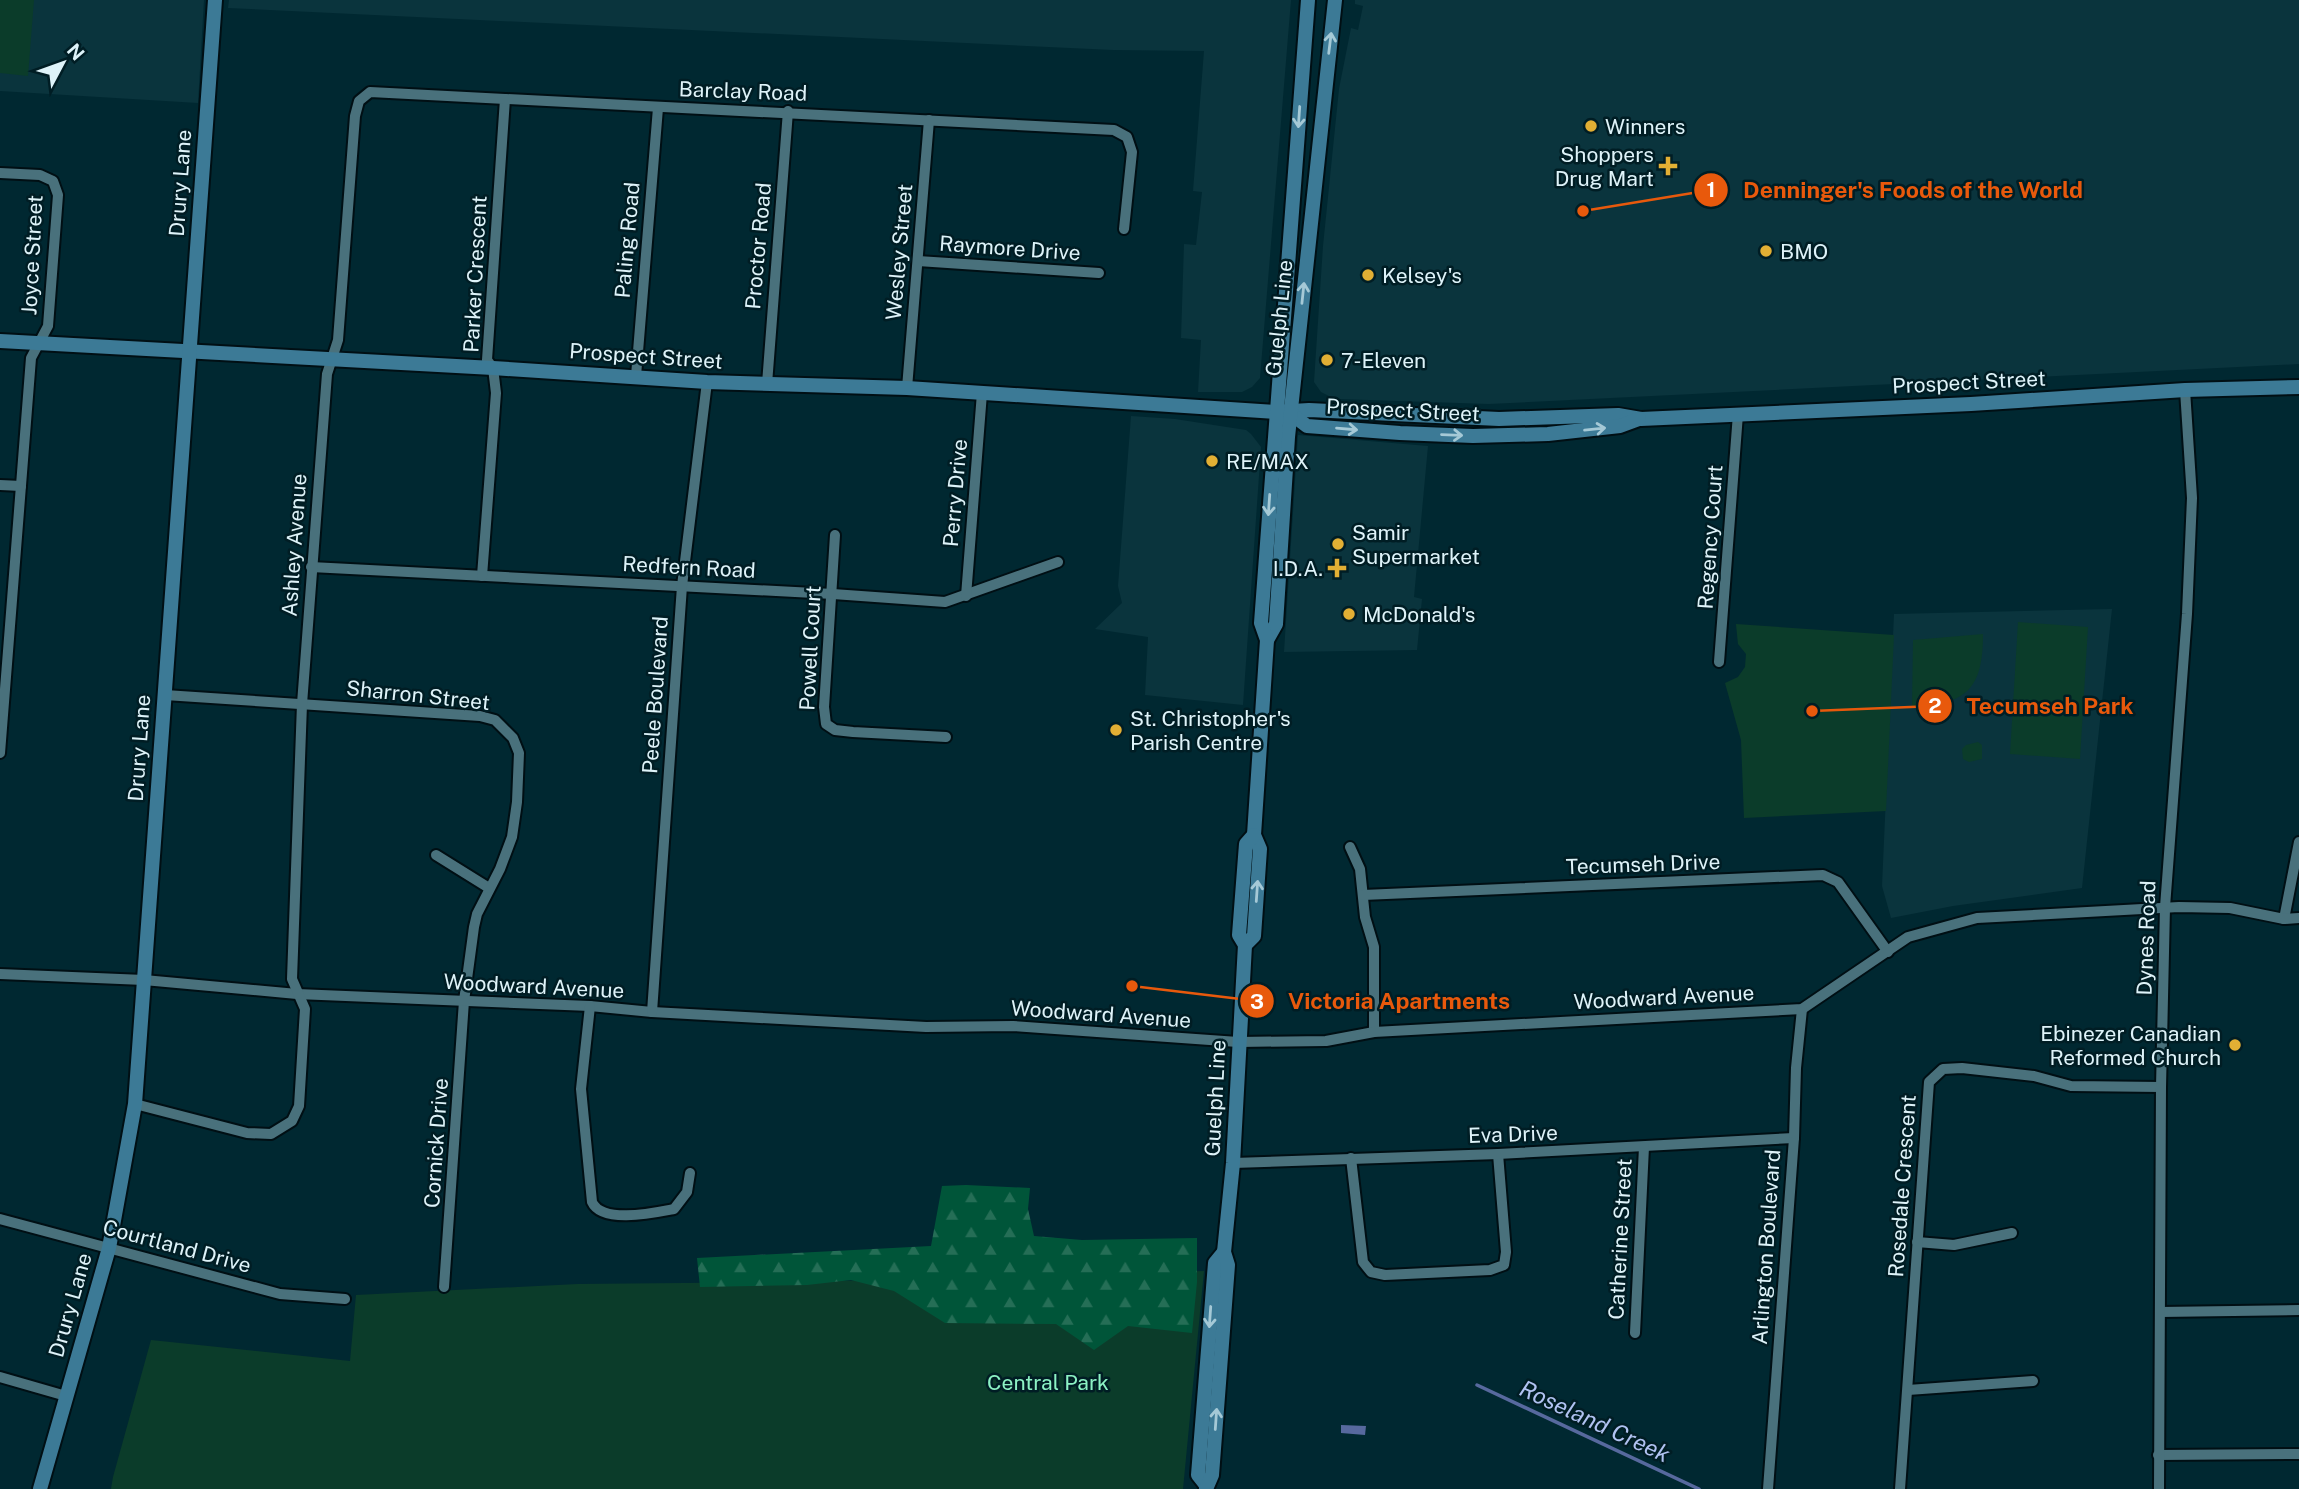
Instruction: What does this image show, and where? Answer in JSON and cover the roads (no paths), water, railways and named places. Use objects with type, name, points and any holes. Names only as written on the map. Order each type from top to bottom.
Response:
[{"type":"street","name":"Drury Lane","points":[[40,1489],[109,1248],[135,1104],[215,0]]},
{"type":"street","name":"Guelph Line","points":[[1206,1487],[1198,1475],[1214,1264],[1224,1252],[1233,1163],[1245,945],[1238,935],[1246,844],[1254,835],[1267,640],[1276,624],[1283,413],[1308,0]]},
{"type":"street","name":"Guelph Line","points":[[1283,413],[1335,0]]},
{"type":"street","name":"Barclay Road","points":[[359,101],[370,92],[658,108],[788,111],[1114,130],[1127,137],[1132,152],[1124,229]]},
{"type":"street","name":"Parker Crescent","points":[[482,576],[496,393],[493,368],[487,360],[505,99]]},
{"type":"street","name":"Ashley Avenue","points":[[135,1104],[247,1133],[271,1134],[292,1121],[299,1106],[305,1009],[292,979],[302,704],[327,374],[338,340],[355,116],[359,101]]},
{"type":"street","name":"Paling Road","points":[[636,376],[658,108]]},
{"type":"street","name":"Proctor Road","points":[[767,384],[788,111]]},
{"type":"street","name":"Wesley Street","points":[[907,388],[929,120]]},
{"type":"street","name":"Joyce Street","points":[[0,173],[40,175],[53,181],[58,195],[48,326],[31,358],[21,486],[5,617],[0,752]]},
{"type":"street","name":"Raymore Drive","points":[[918,261],[1100,273]]},
{"type":"street","name":"Prospect Street","points":[[0,341],[707,382],[907,388],[1283,413],[1307,426],[1473,436],[1620,426],[1641,419],[1971,404],[2185,390],[2299,387]]},
{"type":"street","name":"Peele Boulevard","points":[[652,1012],[682,586],[707,382]]},
{"type":"street","name":"Dynes Road","points":[[2159,1489],[2161,1087],[2165,907],[2188,614],[2192,498],[2185,390]]},
{"type":"street","name":"Perry Drive","points":[[966,596],[982,393]]},
{"type":"street","name":"Regency Court","points":[[1719,662],[1738,414]]},
{"type":"street","points":[[0,485],[21,486]]},
{"type":"street","name":"Powell Court","points":[[835,535],[824,707],[826,724],[835,730],[853,732],[946,737]]},
{"type":"street","name":"Redfern Road","points":[[311,567],[945,602],[1058,562]]},
{"type":"street","name":"Sharron Street","points":[[164,695],[480,716],[495,720],[506,729],[519,753],[512,837],[500,869],[477,914],[464,1001]]},
{"type":"street","points":[[2284,919],[2299,842]]},
{"type":"street","points":[[1350,847],[1360,869],[1365,917],[1374,947],[1374,1032]]},
{"type":"street","points":[[436,855],[489,888]]},
{"type":"street","name":"Tecumseh Drive","points":[[1363,895],[1823,875],[1838,882],[1888,952]]},
{"type":"street","points":[[1802,1009],[1908,937],[1977,918],[2165,907],[2230,908],[2284,919],[2299,918]]},
{"type":"street","name":"Woodward Avenue","points":[[0,974],[144,980],[297,994],[590,1006],[652,1012],[926,1027],[1021,1027],[1238,1042],[1326,1041],[1374,1032],[1802,1009]]},
{"type":"street","name":"Cornick Drive","points":[[444,1287],[464,1001]]},
{"type":"street","points":[[590,1006],[582,1089],[592,1202],[595,1209],[601,1214],[642,1214],[674,1209],[687,1192],[690,1173]]},
{"type":"street","name":"Arlington Boulevard","points":[[1768,1489],[1802,1009]]},
{"type":"street","name":"Rosedale Crescent","points":[[1900,1489],[1929,1082],[1943,1069],[1962,1068],[2034,1076],[2071,1086],[2161,1087]]},
{"type":"street","name":"Eva Drive","points":[[1233,1163],[1498,1154],[1794,1138]]},
{"type":"street","name":"Catherine Street","points":[[1635,1333],[1644,1147]]},
{"type":"street","points":[[1351,1158],[1363,1262],[1371,1272],[1385,1275],[1490,1270],[1504,1265],[1506,1252],[1498,1154]]},
{"type":"street","name":"Courtland Drive","points":[[0,1219],[280,1294],[345,1299]]},
{"type":"street","points":[[1917,1242],[1954,1245],[2012,1233]]},
{"type":"street","points":[[2160,1312],[2299,1310]]},
{"type":"street","points":[[0,1377],[66,1396]]},
{"type":"street","points":[[1908,1390],[2033,1381]]},
{"type":"street","points":[[2158,1455],[2299,1454]]},
{"type":"water","points":[[1341,1425],[1366,1426],[1365,1435],[1341,1433]]},
{"type":"waterway","name":"Roseland Creek","points":[[1477,1385],[1699,1489]]},
{"type":"place","name":"Winners","points":[[1591,126]]},
{"type":"place","name":"Shoppers Drug Mart","points":[[1668,166]]},
{"type":"place","name":"Denninger's Foods of the World","points":[[1583,211]]},
{"type":"place","name":"BMO","points":[[1766,251]]},
{"type":"place","name":"Kelsey's","points":[[1368,275]]},
{"type":"place","name":"7-Eleven","points":[[1327,360]]},
{"type":"place","name":"RE/MAX","points":[[1212,461]]},
{"type":"place","name":"Samir Supermarket","points":[[1338,544]]},
{"type":"place","name":"I.D.A.","points":[[1337,568]]},
{"type":"place","name":"McDonald's","points":[[1349,614]]},
{"type":"place","name":"Tecumseh Park","points":[[1812,711]]},
{"type":"place","name":"St. Christopher's Parish Centre","points":[[1116,730]]},
{"type":"place","name":"Victoria Apartments","points":[[1132,986]]},
{"type":"place","name":"Ebinezer Canadian Reformed Church","points":[[2235,1045]]},
{"type":"park label","name":"Central Park","points":[[1048,1382]]}]
